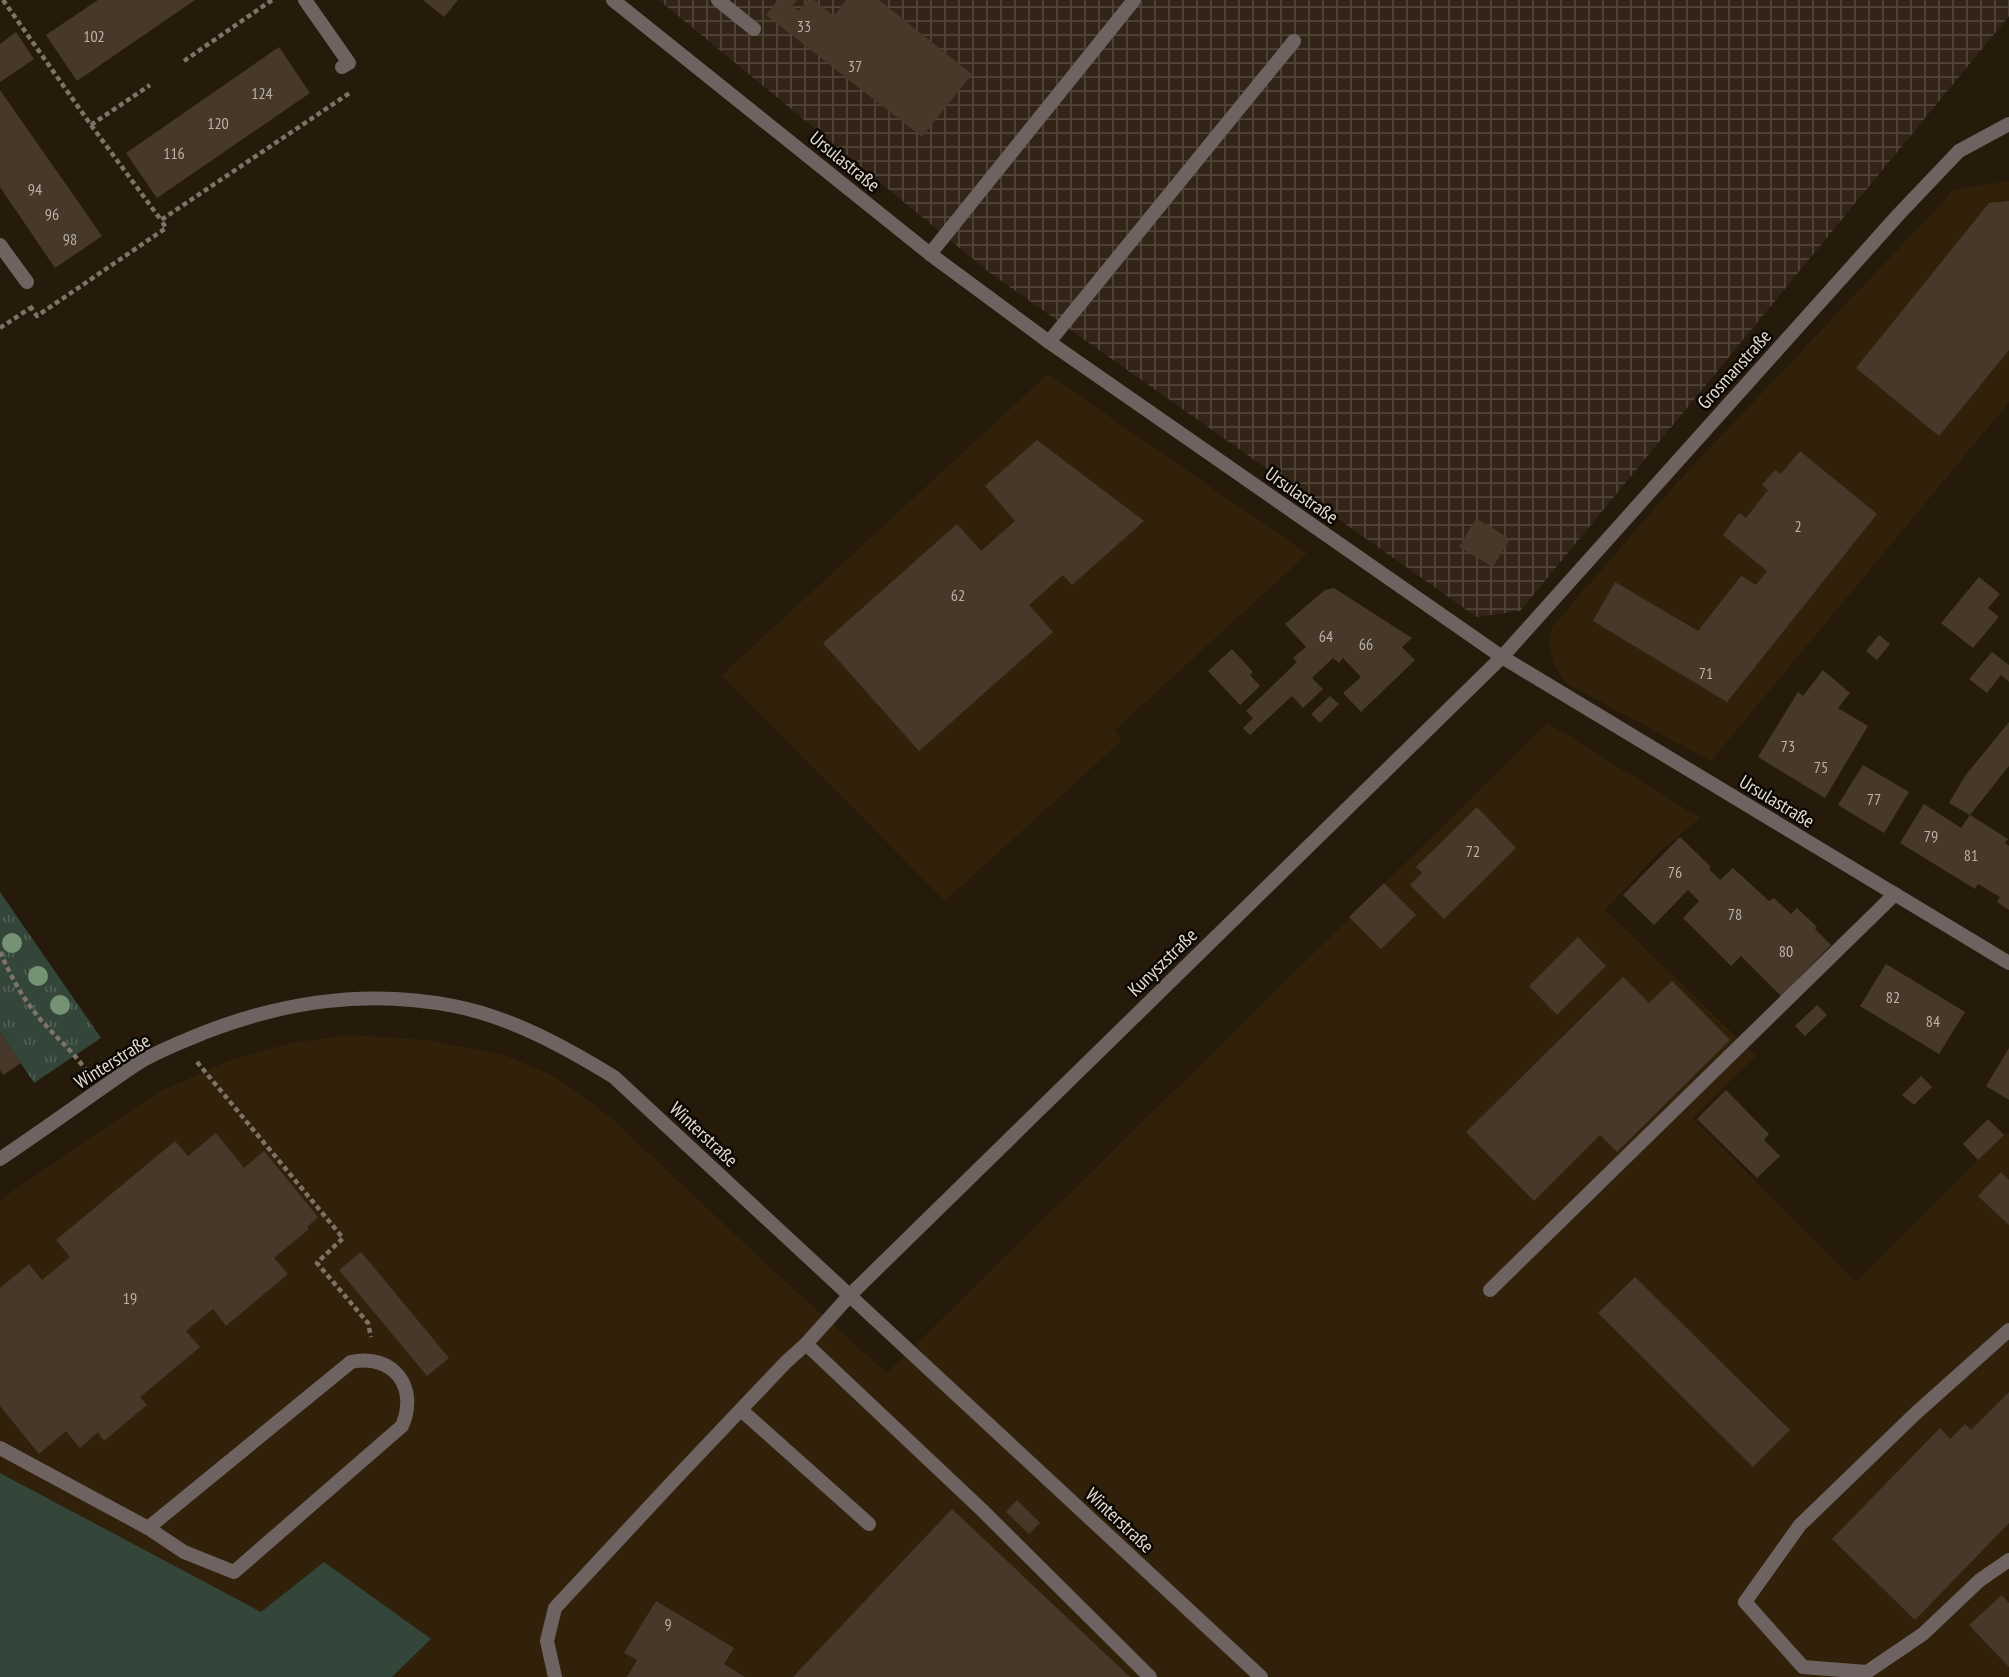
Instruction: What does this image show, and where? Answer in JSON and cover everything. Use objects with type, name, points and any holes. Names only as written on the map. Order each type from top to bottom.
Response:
[{"type":"street","points":[[305,0],[349,64],[342,67]]},
{"type":"street","name":"Ursulastraße","points":[[612,0],[930,254],[1049,342],[1502,657],[2009,962]]},
{"type":"street","points":[[718,0],[754,29]]},
{"type":"street","points":[[930,254],[1134,0]]},
{"type":"street","points":[[1049,342],[1294,41]]},
{"type":"street","name":"Grosmanstraße","points":[[1502,657],[1959,151],[2009,124]]},
{"type":"street","points":[[0,245],[27,282]]},
{"type":"street","name":"Kunyszstraße","points":[[555,1677],[547,1641],[555,1608],[850,1295],[1502,657]]},
{"type":"street","points":[[1490,1290],[1895,894]]},
{"type":"street","name":"Winterstraße","points":[[0,1159],[141,1062],[226,1024],[298,1004],[349,998],[399,999],[455,1006],[510,1023],[567,1048],[614,1077],[1261,1677]]},
{"type":"street","points":[[2009,1330],[1916,1413],[1800,1525],[1745,1602],[1803,1667],[1867,1672],[1923,1634],[1980,1580],[2009,1560]]},
{"type":"street","points":[[806,1344],[982,1510],[1150,1677]]},
{"type":"street","points":[[0,1448],[148,1528],[184,1552],[234,1572],[402,1426],[409,1402],[405,1387],[397,1374],[386,1366],[374,1361],[351,1362],[148,1528]]},
{"type":"street","points":[[741,1410],[869,1524]]},
{"type":"path","points":[[4,0],[166,228],[37,316],[18,287],[27,282]]},
{"type":"path","points":[[184,61],[272,0]]},
{"type":"path","points":[[161,220],[355,89],[342,67]]},
{"type":"path","points":[[91,125],[150,85]]},
{"type":"path","points":[[0,328],[31,307]]},
{"type":"path","points":[[0,951],[19,990],[33,1011],[75,1054],[99,1091]]},
{"type":"path","points":[[181,1042],[343,1238],[317,1263],[368,1324],[374,1361]]},
{"type":"shaded area","points":[[659,0],[2009,0],[2009,16],[1520,611],[1477,617],[990,273]]},
{"type":"shaded area","points":[[2009,181],[2009,402],[1711,761],[1566,683],[1554,664],[1549,645],[1552,627],[1675,485],[1954,190]]},
{"type":"shaded area","points":[[1048,374],[1307,554],[1115,730],[1122,740],[945,901],[722,675]]},
{"type":"shaded area","points":[[1548,723],[1700,818],[1658,853],[1605,910],[1756,1056],[1692,1118],[1856,1281],[2006,1132],[2009,1134],[2009,1677],[392,1677],[431,1639],[261,1613],[0,1473],[0,1200],[157,1093],[233,1059],[291,1043],[350,1035],[426,1040],[505,1055],[557,1078],[609,1116],[887,1373]]},
{"type":"green space","points":[[0,892],[101,1038],[34,1083],[0,1032]]},
{"type":"green space","points":[[0,1473],[261,1612],[324,1562],[431,1639],[392,1677],[0,1677]]},
{"type":"building","points":[[98,0],[195,0],[77,81],[46,35]]},
{"type":"building","points":[[423,0],[458,0],[444,17]]},
{"type":"building","points":[[778,0],[797,0],[792,6],[799,11],[807,0],[814,0],[834,16],[846,0],[879,0],[972,74],[922,137],[766,15]]},
{"type":"building","points":[[16,32],[34,59],[0,82],[0,44]]},
{"type":"building","points":[[279,47],[310,93],[157,198],[126,153]]},
{"type":"building","points":[[0,90],[102,236],[55,268],[0,187]]},
{"type":"building","points":[[2009,201],[2009,350],[1939,436],[1856,368],[1989,203]]},
{"type":"building","points":[[1037,440],[1144,521],[1072,585],[1063,575],[1029,605],[1053,632],[919,751],[823,643],[957,524],[981,551],[1015,521],[985,486]]},
{"type":"building","points":[[1800,451],[1877,514],[1727,702],[1593,621],[1615,582],[1698,631],[1741,576],[1756,585],[1767,571],[1723,535],[1739,513],[1746,518],[1768,490],[1762,485],[1775,470],[1781,474]]},
{"type":"building","points":[[1476,518],[1510,539],[1493,567],[1459,547]]},
{"type":"building","points":[[1979,577],[2000,594],[1988,608],[1999,617],[1973,648],[1941,623]]},
{"type":"building","points":[[1334,588],[1412,638],[1402,647],[1415,660],[1361,712],[1343,693],[1361,677],[1343,658],[1339,663],[1333,658],[1312,678],[1323,689],[1303,708],[1292,696],[1250,735],[1243,728],[1253,718],[1246,711],[1297,662],[1293,658],[1306,647],[1285,624],[1325,590]]},
{"type":"building","points":[[1879,635],[1890,644],[1877,660],[1866,651]]},
{"type":"building","points":[[1232,649],[1253,672],[1250,675],[1260,686],[1240,705],[1208,671]]},
{"type":"building","points":[[1992,652],[2009,665],[2009,682],[2001,675],[1987,693],[1969,679]]},
{"type":"building","points":[[1823,670],[1850,693],[1838,708],[1868,726],[1825,798],[1758,757],[1798,692],[1803,696]]},
{"type":"building","points":[[1330,696],[1339,704],[1320,723],[1311,714]]},
{"type":"building","points":[[2009,722],[2009,766],[1970,815],[1949,803],[1965,776]]},
{"type":"building","points":[[1863,765],[1909,792],[1884,833],[1838,805]]},
{"type":"building","points":[[1924,804],[1961,828],[1970,815],[2008,839],[2005,843],[2009,846],[2009,910],[1997,902],[2000,897],[1978,884],[1975,889],[1900,843]]},
{"type":"building","points":[[1477,807],[1516,848],[1444,919],[1410,885],[1422,873],[1416,867]]},
{"type":"building","points":[[1680,837],[1711,867],[1709,869],[1720,880],[1733,868],[1769,901],[1774,898],[1791,914],[1797,908],[1831,945],[1781,996],[1741,956],[1731,966],[1683,918],[1699,901],[1688,890],[1654,925],[1623,895]]},
{"type":"building","points":[[1384,883],[1416,915],[1381,949],[1349,917]]},
{"type":"building","points":[[1578,937],[1606,966],[1557,1015],[1529,986]]},
{"type":"building","points":[[1886,964],[1965,1012],[1939,1054],[1860,1006]]},
{"type":"building","points":[[1623,977],[1649,1003],[1672,981],[1730,1040],[1617,1152],[1600,1135],[1534,1201],[1466,1132]]},
{"type":"building","points":[[1817,1005],[1827,1015],[1805,1036],[1795,1026]]},
{"type":"building","points":[[0,1032],[21,1063],[3,1075],[0,1070]]},
{"type":"building","points":[[2009,1048],[2009,1100],[1986,1086]]},
{"type":"building","points":[[1921,1076],[1932,1087],[1914,1105],[1902,1095]]},
{"type":"building","points":[[1726,1090],[1769,1134],[1764,1140],[1780,1156],[1757,1178],[1697,1119]]},
{"type":"building","points":[[1988,1119],[2004,1135],[1978,1160],[1963,1144]]},
{"type":"building","points":[[216,1133],[244,1168],[264,1151],[318,1217],[307,1227],[309,1229],[274,1258],[288,1274],[226,1326],[213,1309],[186,1331],[200,1347],[140,1397],[147,1405],[104,1441],[98,1432],[80,1448],[66,1431],[39,1454],[0,1406],[0,1288],[29,1264],[42,1280],[70,1257],[56,1240],[175,1141],[188,1156]]},
{"type":"building","points":[[2001,1172],[2009,1180],[2009,1225],[1978,1196]]},
{"type":"building","points":[[361,1252],[449,1358],[427,1376],[339,1270]]},
{"type":"building","points":[[1635,1277],[1790,1430],[1753,1467],[1598,1313]]},
{"type":"building","points":[[2009,1392],[2009,1523],[1915,1620],[1832,1539],[1940,1428],[1950,1439],[1965,1424],[1971,1430]]},
{"type":"building","points":[[1017,1500],[1040,1523],[1029,1534],[1006,1512]]},
{"type":"building","points":[[952,1509],[1130,1677],[793,1677]]},
{"type":"building","points":[[2002,1595],[2009,1603],[2009,1667],[1969,1625]]},
{"type":"building","points":[[656,1601],[734,1648],[724,1664],[745,1677],[627,1677],[637,1660],[624,1653]]}]
